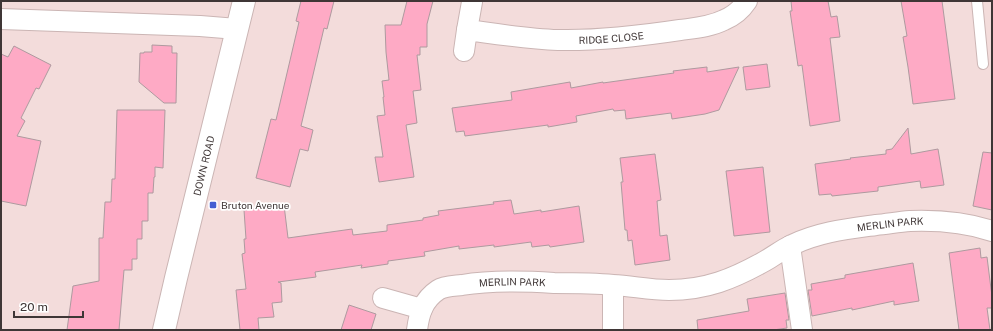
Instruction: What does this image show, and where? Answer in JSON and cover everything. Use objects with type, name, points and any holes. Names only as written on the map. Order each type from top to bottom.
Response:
[{"type":"street","name":"DOWN ROAD","points":[[164,330],[244,1]]},
{"type":"street","name":"RIDGE CLOSE","points":[[467,30],[516,37],[558,40],[611,39],[712,25],[733,16],[747,1]]},
{"type":"street","points":[[464,52],[472,2]]},
{"type":"street","points":[[1,18],[200,26],[237,30]]},
{"type":"street","name":"MERLIN PARK","points":[[417,330],[418,320],[426,301],[439,290],[446,287],[478,282],[523,281],[613,284],[668,290],[688,289],[704,287],[742,274],[790,246],[808,238],[828,232],[908,221],[939,221],[966,224],[982,227],[992,231]]},
{"type":"street","points":[[790,246],[802,330]]},
{"type":"street","points":[[613,284],[613,330]]},
{"type":"street","points":[[383,298],[422,309]]},
{"type":"lane","points":[[977,1],[983,64]]},
{"type":"building","points":[[301,1],[334,1],[327,29],[324,28],[301,126],[313,130],[308,151],[300,149],[290,187],[256,178],[271,119],[276,120],[299,22],[296,21]]},
{"type":"building","points":[[407,1],[433,1],[427,24],[427,47],[420,47],[420,55],[417,55],[421,90],[413,91],[417,123],[406,125],[414,177],[379,182],[375,157],[383,157],[377,116],[385,115],[382,81],[389,80],[385,25],[401,25]]},
{"type":"building","points":[[791,1],[828,1],[831,17],[837,16],[840,37],[830,38],[840,121],[810,126],[802,65],[798,66],[790,11],[792,11]]},
{"type":"building","points":[[901,1],[942,1],[955,99],[913,104],[903,37],[907,36]]},
{"type":"building","points":[[152,45],[172,46],[172,53],[177,53],[176,103],[164,103],[139,82],[140,53],[152,52]]},
{"type":"building","points":[[14,46],[51,65],[39,89],[36,88],[21,118],[25,121],[17,136],[41,141],[26,206],[1,201],[1,54],[8,57]]},
{"type":"building","points":[[767,64],[770,87],[746,90],[743,67]]},
{"type":"building","points":[[707,67],[707,72],[739,67],[719,110],[705,114],[672,119],[671,113],[626,119],[625,110],[614,111],[613,109],[576,116],[577,122],[548,127],[548,125],[465,136],[464,131],[456,132],[452,108],[512,100],[511,92],[570,82],[571,88],[603,82],[674,73],[673,71]]},
{"type":"building","points":[[117,110],[165,110],[163,168],[155,167],[153,193],[148,193],[148,221],[142,221],[142,239],[137,239],[137,259],[132,259],[132,270],[124,270],[119,330],[67,330],[73,286],[99,281],[99,238],[103,238],[105,202],[111,202],[112,179],[115,179]]},
{"type":"building","points":[[908,128],[911,154],[938,149],[944,185],[921,188],[920,181],[878,187],[878,191],[832,196],[831,194],[819,195],[815,164],[886,154],[886,150],[892,149]]},
{"type":"building","points":[[983,152],[992,153],[992,210],[973,206]]},
{"type":"building","points":[[655,154],[661,200],[657,201],[660,236],[667,235],[670,260],[635,265],[632,240],[628,241],[627,230],[625,230],[621,182],[623,182],[620,158]]},
{"type":"building","points":[[763,167],[770,232],[734,236],[726,171]]},
{"type":"building","points":[[511,200],[514,214],[541,210],[541,212],[579,206],[584,242],[550,247],[549,245],[532,247],[531,242],[494,247],[494,245],[459,249],[459,246],[424,252],[425,256],[388,261],[388,264],[361,268],[362,265],[315,272],[316,277],[278,282],[281,283],[282,302],[272,303],[274,317],[258,318],[259,330],[240,330],[236,290],[246,289],[242,254],[245,253],[244,239],[246,239],[244,210],[284,205],[288,238],[352,229],[353,235],[387,231],[387,225],[423,220],[423,218],[439,215],[438,211],[494,204],[493,202]]},
{"type":"building","points":[[980,248],[981,258],[987,257],[992,296],[992,308],[987,308],[990,330],[959,330],[949,253]]},
{"type":"building","points":[[913,263],[919,301],[894,305],[894,301],[852,310],[852,308],[812,316],[808,290],[812,290],[811,284],[845,278],[845,275]]},
{"type":"building","points":[[785,293],[789,320],[786,320],[787,328],[773,330],[698,330],[697,320],[749,311],[747,299]]},
{"type":"building","points":[[349,305],[376,314],[371,330],[341,330]]},
{"type":"place","name":"Bruton Avenue","points":[[213,205]]}]
